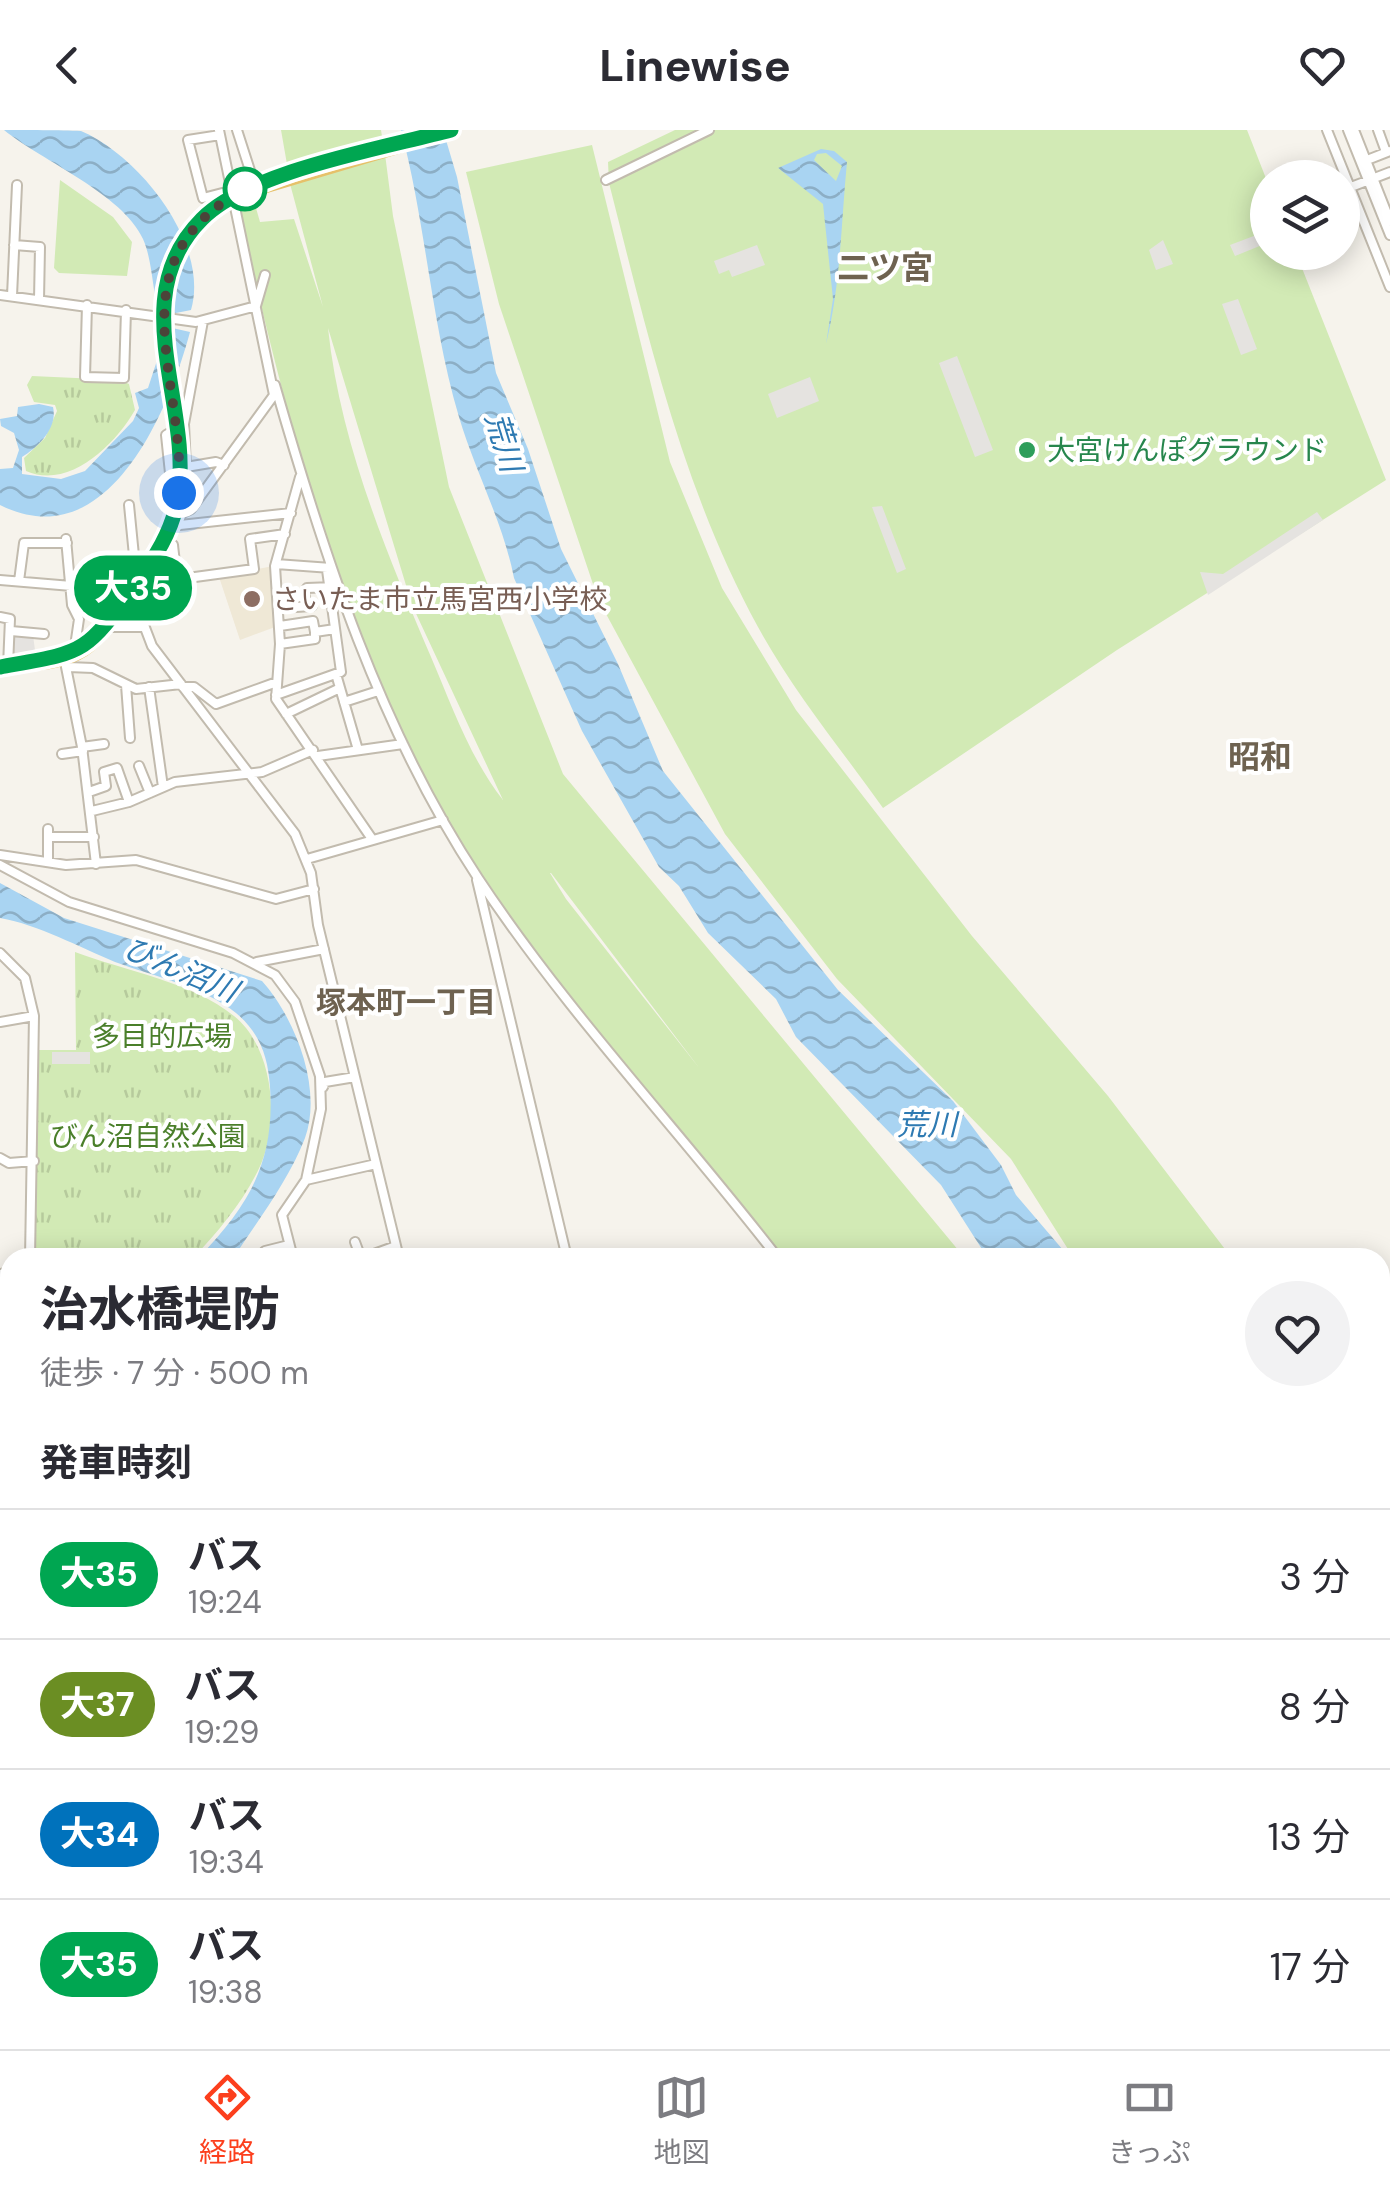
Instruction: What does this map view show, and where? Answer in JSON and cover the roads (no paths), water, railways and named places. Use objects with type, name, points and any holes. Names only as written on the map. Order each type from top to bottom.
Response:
[{"type":"main road","points":[[4,666],[69,659],[105,627],[136,584],[174,516],[176,437],[163,329],[168,277],[179,249],[196,225],[234,192],[452,130]]},
{"type":"street","points":[[237,130],[258,185]]},
{"type":"street","points":[[606,180],[709,130]]},
{"type":"street","points":[[1327,130],[1339,160]]},
{"type":"street","points":[[1351,130],[1390,235]]},
{"type":"street","points":[[1363,161],[1388,151],[1378,130]]},
{"type":"street","points":[[234,192],[203,198],[188,140],[194,134],[220,132],[234,192],[256,306],[275,384],[333,587],[341,672],[276,695]]},
{"type":"street","points":[[1360,184],[1390,172]]},
{"type":"street","points":[[1370,179],[1390,221]]},
{"type":"street","points":[[12,296],[17,185]]},
{"type":"street","points":[[1360,208],[1386,265],[1390,287]]},
{"type":"street","points":[[14,245],[40,247],[38,300]]},
{"type":"street","points":[[256,306],[264,275]]},
{"type":"street","points":[[0,295],[203,321],[256,306]]},
{"type":"street","points":[[87,305],[85,377],[124,378],[126,310]]},
{"type":"street","points":[[203,321],[184,424],[186,467],[216,462],[224,465]]},
{"type":"street","points":[[174,516],[186,515],[269,405],[275,384]]},
{"type":"street","points":[[174,516],[166,435],[184,424]]},
{"type":"street","points":[[301,473],[276,564],[280,626],[276,695],[372,839]]},
{"type":"street","points":[[129,504],[142,627],[246,774],[296,834],[308,858],[324,948],[396,1246],[390,1248]]},
{"type":"street","points":[[174,516],[291,514]]},
{"type":"street","points":[[0,568],[4,580],[72,588],[177,581],[254,569],[250,539],[286,534]]},
{"type":"street","points":[[19,581],[24,544],[66,541],[78,619],[69,659],[96,864]]},
{"type":"street","points":[[173,545],[177,581]]},
{"type":"street","points":[[276,564],[329,569]]},
{"type":"street","points":[[279,603],[333,587]]},
{"type":"street","points":[[333,587],[403,744],[476,876],[586,1027],[768,1248]]},
{"type":"street","points":[[279,603],[312,606]]},
{"type":"street","points":[[0,617],[10,618],[4,666]]},
{"type":"street","points":[[280,626],[313,621],[315,632],[315,639],[280,644]]},
{"type":"street","points":[[105,627],[142,627]]},
{"type":"street","points":[[315,632],[335,629]]},
{"type":"street","points":[[11,631],[44,634]]},
{"type":"street","points":[[69,659],[126,684],[194,687],[216,704],[277,682]]},
{"type":"street","points":[[336,674],[358,750]]},
{"type":"street","points":[[126,684],[130,738]]},
{"type":"street","points":[[149,688],[162,787]]},
{"type":"street","points":[[286,714],[340,688]]},
{"type":"street","points":[[344,702],[378,691]]},
{"type":"street","points":[[62,754],[104,744]]},
{"type":"street","points":[[92,811],[129,802],[162,787],[262,772],[315,753],[403,744]]},
{"type":"street","points":[[139,766],[150,792]]},
{"type":"street","points":[[89,792],[106,786],[104,772],[117,768],[129,802]]},
{"type":"street","points":[[308,858],[443,820]]},
{"type":"street","points":[[48,862],[48,833],[94,837]]},
{"type":"street","points":[[0,854],[48,862],[96,864],[121,858],[159,864],[276,899],[314,888]]},
{"type":"street","points":[[0,865],[69,902],[257,962],[275,975],[295,1002],[318,1062],[322,1092]]},
{"type":"street","points":[[476,876],[565,1248]]},
{"type":"street","points":[[257,962],[324,948]]},
{"type":"street","points":[[2,953],[26,982],[34,1016],[30,1248]]},
{"type":"street","points":[[0,1022],[34,1016]]},
{"type":"street","points":[[290,1248],[282,1215],[306,1180],[325,1082],[355,1077]]},
{"type":"street","points":[[0,1158],[8,1163],[34,1161]]},
{"type":"street","points":[[306,1180],[376,1164]]},
{"type":"street","points":[[355,1242],[358,1248]]},
{"type":"street","points":[[275,1248],[289,1245]]},
{"type":"water","points":[[4,130],[81,131],[126,160],[147,181],[180,231],[194,285],[191,310],[176,313],[158,308],[143,239],[118,207]]},
{"type":"water","name":"荒川","points":[[401,130],[443,130],[457,177],[496,373],[528,449],[561,549],[618,664],[663,771],[838,990],[953,1101],[1001,1165],[1016,1195],[1061,1248],[981,1248],[941,1185],[796,1037],[776,999],[708,933],[679,886],[659,867],[582,731],[514,578],[449,382]]},
{"type":"water","points":[[821,149],[834,151],[847,162],[838,276],[826,344],[833,299],[823,204],[778,168]],"holes":[[[826,153],[842,166],[836,181],[814,160],[817,154]]]},
{"type":"water","points":[[168,327],[190,332],[167,400],[128,468],[102,495],[72,512],[38,516],[0,505],[0,469],[13,468],[19,450],[14,433],[1,426],[0,419],[17,416],[18,407],[53,407],[50,429],[22,457],[22,474],[61,479],[85,471],[133,421],[139,408],[135,393],[148,388]]},
{"type":"water","name":"びん沼川","points":[[0,883],[64,918],[262,981],[274,996],[303,1055],[311,1098],[310,1118],[291,1169],[240,1248],[208,1248],[245,1200],[263,1159],[270,1087],[257,1037],[236,1013],[209,996],[44,931],[0,918]]},
{"type":"place","name":"大宮けんぽグラウンド","points":[[1027,450]]},
{"type":"place","name":"さいたま市立馬宮西小学校","points":[[252,599]]},
{"type":"district","name":"二ツ宮","points":[[885,268]]},
{"type":"district","name":"昭和","points":[[1260,757]]},
{"type":"district","name":"塚本町一丁目","points":[[406,1002]]},
{"type":"park label","name":"多目的広場","points":[[162,1036]]},
{"type":"park label","name":"びん沼自然公園","points":[[148,1136]]}]
